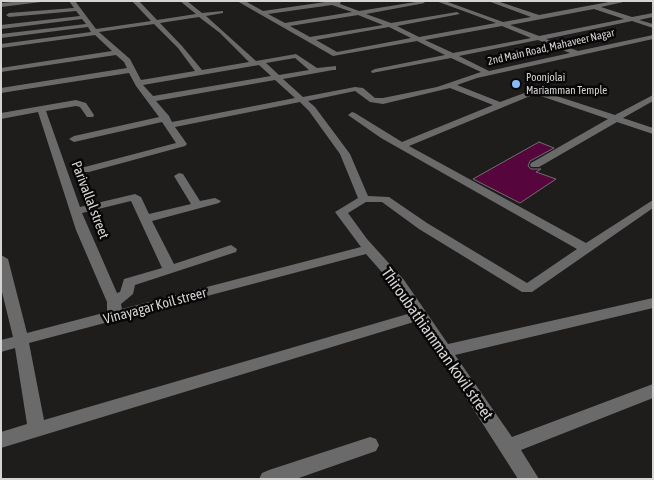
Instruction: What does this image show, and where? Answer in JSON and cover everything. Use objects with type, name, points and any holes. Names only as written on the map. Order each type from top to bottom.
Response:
[{"type":"street","points":[[1,5],[46,1]]},
{"type":"street","points":[[72,1],[93,30],[123,57],[182,144],[85,170]]},
{"type":"street","points":[[135,1],[200,72]]},
{"type":"street","points":[[183,1],[312,109],[346,154],[364,198],[385,198],[423,226],[527,290],[653,203]]},
{"type":"street","points":[[240,1],[336,54],[626,1]]},
{"type":"street","points":[[263,13],[344,1]]},
{"type":"street","points":[[439,1],[503,24],[576,54]]},
{"type":"street","points":[[491,1],[540,17]]},
{"type":"street","points":[[332,3],[389,25],[488,73]]},
{"type":"street","points":[[284,25],[422,4]]},
{"type":"street","points":[[595,7],[653,26]]},
{"type":"street","points":[[9,15],[78,9]]},
{"type":"street","points":[[1,46],[93,30],[221,12]]},
{"type":"street","points":[[310,39],[457,14]]},
{"type":"street","points":[[375,71],[653,15]]},
{"type":"street","points":[[1,27],[83,17]]},
{"type":"street","points":[[1,36],[93,30]]},
{"type":"street","name":"2nd Main Road, Mahaveer Nagar","points":[[74,139],[302,100],[355,89],[360,90],[373,100],[384,101],[439,89],[452,83],[488,73],[653,36]]},
{"type":"street","points":[[1,70],[116,52]]},
{"type":"street","points":[[139,83],[296,56],[316,71]]},
{"type":"street","points":[[151,99],[333,68]]},
{"type":"street","points":[[1,91],[132,70]]},
{"type":"street","points":[[452,83],[500,105]]},
{"type":"street","points":[[403,145],[535,91],[653,130]]},
{"type":"street","points":[[536,165],[653,97]]},
{"type":"street","points":[[1,116],[81,103],[90,115]]},
{"type":"street","name":"Parivallal street","points":[[41,108],[82,230],[115,309]]},
{"type":"street","points":[[352,115],[384,136],[586,249]]},
{"type":"street","points":[[179,176],[197,205]]},
{"type":"street","points":[[76,211],[135,197],[170,270]]},
{"type":"street","name":"Thiroubathiamman kovil street","points":[[364,198],[341,212],[399,282],[529,479]]},
{"type":"street","points":[[145,219],[215,201]]},
{"type":"street","points":[[115,309],[126,294],[129,282],[231,249]]},
{"type":"street","name":"Vinayagar Koil streer","points":[[1,346],[115,309],[370,249]]},
{"type":"street","points":[[1,259],[21,340],[37,430]]},
{"type":"street","points":[[445,351],[653,303]]},
{"type":"street","points":[[1,440],[421,315]]},
{"type":"street","points":[[508,447],[653,391]]},
{"type":"street","points":[[269,479],[370,445]]},
{"type":"building","points":[[539,142],[554,148],[530,161],[528,166],[531,169],[541,169],[536,172],[556,179],[520,203],[473,179]]},
{"type":"place","name":"Poonjolai Mariamman Temple","points":[[516,84]]}]
